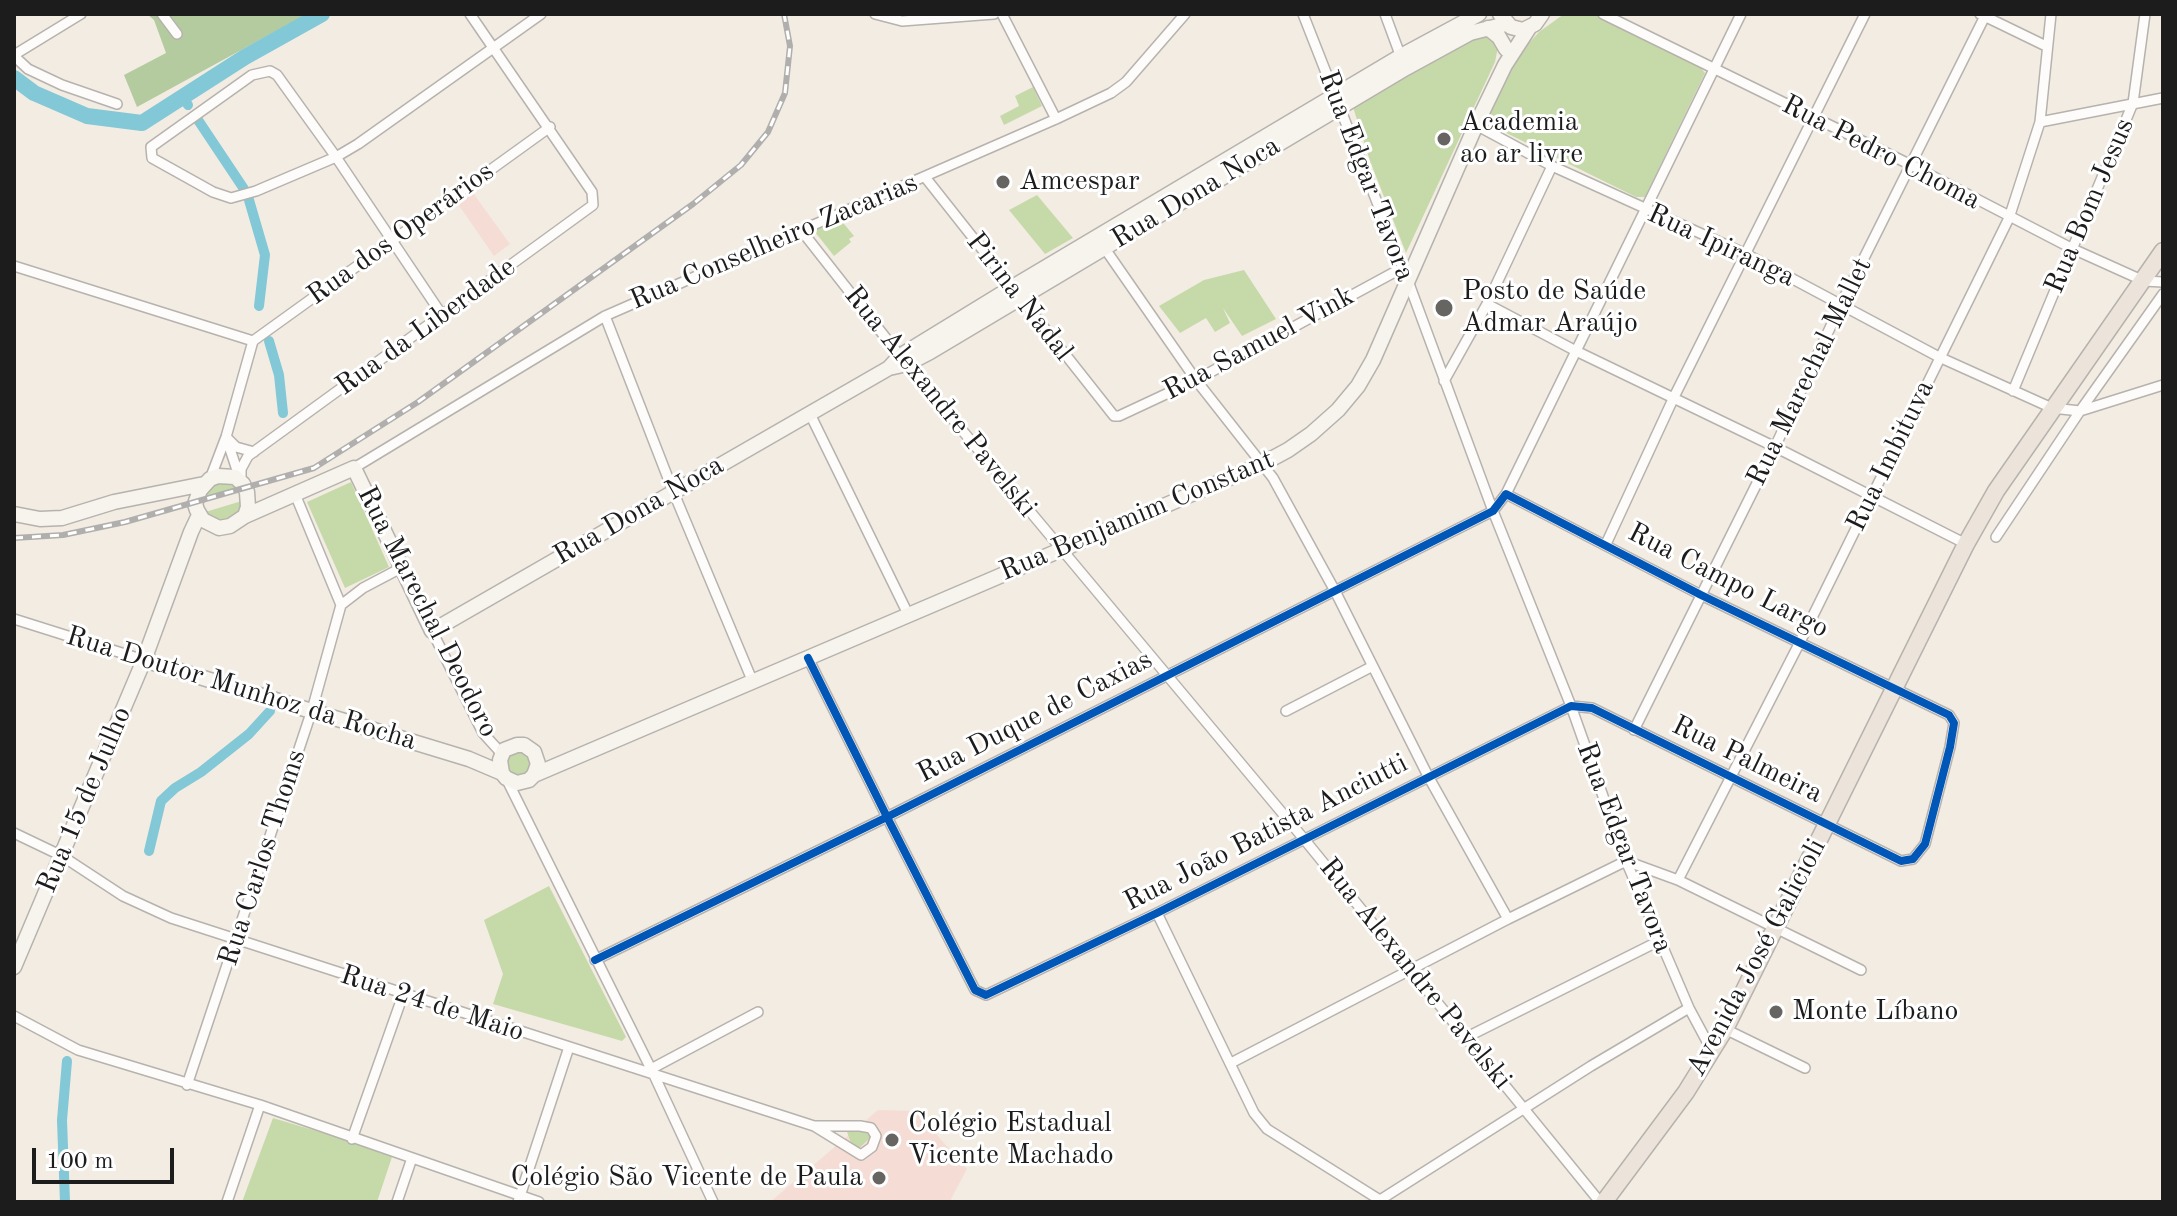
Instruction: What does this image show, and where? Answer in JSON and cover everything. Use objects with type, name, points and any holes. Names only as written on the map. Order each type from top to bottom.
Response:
[{"type":"highway","name":"Avenida José Galicioli","points":[[1602,1202],[1647,1147],[1725,1029],[1966,544],[1996,491],[2163,251]]},
{"type":"main road","name":"Rua Dona Noca","points":[[432,631],[904,360],[1337,103],[1479,14]]},
{"type":"main road","name":"Rua Dona Noca","points":[[1403,62],[1470,33],[1506,22],[1523,30],[1540,19]]},
{"type":"main road","name":"Rua Benjamim Constant","points":[[529,779],[752,680],[1262,464],[1311,434],[1338,410],[1358,386],[1373,360],[1405,274],[1505,65],[1540,19]]},
{"type":"main road","name":"Rua Benjamim Constant","points":[[1505,65],[1506,22]]},
{"type":"main road","points":[[1488,28],[1499,37],[1506,49]]},
{"type":"main road","points":[[188,541],[237,523],[245,516],[354,468]]},
{"type":"main road","name":"Rua Marechal Deodoro","points":[[354,468],[432,631]]},
{"type":"main road","points":[[14,514],[40,519],[62,518],[227,475],[260,499],[295,494]]},
{"type":"main road","points":[[197,509],[207,482]]},
{"type":"main road","points":[[242,483],[247,492],[245,516]]},
{"type":"main road","points":[[160,492],[197,509],[209,525],[219,528]]},
{"type":"main road","name":"Rua 15 de Julho","points":[[14,967],[144,660],[197,509]]},
{"type":"main road","name":"Rua Doutor Munhoz da Rocha","points":[[144,660],[469,759],[502,766]]},
{"type":"main road","points":[[517,745],[530,748],[537,758],[538,764],[529,779],[517,783],[502,766],[504,750],[517,745]]},
{"type":"main road","name":"Rua Benjamim Constant","points":[[537,758],[572,758]]},
{"type":"street","points":[[81,14],[14,55],[28,69],[62,85],[117,104]]},
{"type":"street","points":[[162,14],[177,34]]},
{"type":"street","points":[[470,14],[550,127]]},
{"type":"street","points":[[442,315],[336,157],[277,75],[262,71],[252,75],[151,147],[152,158],[213,192],[231,198],[256,191],[336,157],[358,144],[541,14]]},
{"type":"street","points":[[875,14],[902,21],[994,14]]},
{"type":"street","points":[[1002,14],[1056,119]]},
{"type":"street","name":"Rua Conselheiro Zacarias","points":[[354,468],[605,316],[1111,93],[1126,82],[1185,14]]},
{"type":"street","name":"Rua Edgar Tavora","points":[[1303,14],[1571,706],[1626,861],[1689,1008],[1712,1051]]},
{"type":"street","points":[[1385,14],[1403,62]]},
{"type":"street","name":"Rua Pedro Choma","points":[[1603,14],[1911,165],[2073,249],[2144,281],[2163,282]]},
{"type":"street","points":[[1493,511],[1506,494],[1741,14]]},
{"type":"street","points":[[1606,544],[1674,397],[1865,14]]},
{"type":"street","name":"Rua Imbituva","points":[[1678,880],[1800,642],[2009,218],[2040,122],[2051,14]]},
{"type":"street","name":"Rua Bom Jesus","points":[[2013,391],[2133,103],[2145,14]]},
{"type":"street","points":[[1983,15],[2046,46]]},
{"type":"street","name":"Rua Marechal Mallet","points":[[1634,730],[1775,447],[1841,304],[1983,15]]},
{"type":"street","points":[[2040,122],[2163,98]]},
{"type":"street","name":"Rua Ipiranga","points":[[1476,125],[1552,166],[1746,254],[1939,357],[2052,408],[2080,411]]},
{"type":"street","name":"Rua da Liberdade","points":[[242,483],[244,461],[254,452],[593,205],[594,198],[550,127]]},
{"type":"street","name":"Rua dos Operários","points":[[253,341],[550,127]]},
{"type":"street","points":[[1444,381],[1487,304],[1552,166]]},
{"type":"street","name":"Pirina Nadal","points":[[925,177],[1114,416]]},
{"type":"street","name":"Rua Alexandre Pavelski","points":[[801,230],[904,360],[1602,1202]]},
{"type":"street","points":[[1101,243],[1196,380],[1273,478],[1335,591],[1428,776],[1508,919]]},
{"type":"street","points":[[14,266],[253,341],[226,437],[207,482]]},
{"type":"street","name":"Rua Samuel Vink","points":[[1114,416],[1196,380],[1405,274]]},
{"type":"street","points":[[1996,537],[2163,294]]},
{"type":"street","points":[[1487,304],[1966,544]]},
{"type":"street","points":[[605,316],[673,491],[752,680]]},
{"type":"street","points":[[2080,411],[2163,385]]},
{"type":"street","points":[[810,414],[908,614]]},
{"type":"street","points":[[226,437],[231,445],[254,452]]},
{"type":"street","points":[[226,437],[242,483]]},
{"type":"street","points":[[295,494],[341,605],[363,588],[401,568]]},
{"type":"street","name":"Rua Campo Largo","points":[[1506,494],[1701,595],[1949,715],[1954,723],[1950,747],[1925,844],[1913,859],[1901,861]]},
{"type":"street","name":"Rua Duque de Caxias","points":[[595,960],[887,817],[1493,511]]},
{"type":"street","name":"Rua Carlos Thoms","points":[[187,1085],[312,710],[341,605]]},
{"type":"street","name":"Rua Doutor Munhoz da Rocha","points":[[14,619],[144,660]]},
{"type":"street","name":"Rua Marechal Deodoro","points":[[432,631],[502,766],[713,1202]]},
{"type":"street","points":[[808,658],[887,817]]},
{"type":"street","points":[[1286,711],[1371,667]]},
{"type":"street","name":"Rua Palmeira","points":[[1571,706],[1592,708],[1901,861]]},
{"type":"street","name":"Rua João Batista Anciutti","points":[[887,817],[975,990],[986,995],[1571,706]]},
{"type":"street","points":[[518,801],[529,779]]},
{"type":"street","name":"Rua 24 de Maio","points":[[14,833],[62,856],[123,896],[171,918],[236,941],[814,1126],[861,1155],[872,1147],[876,1136],[871,1128],[860,1126],[814,1126]]},
{"type":"street","points":[[1231,1063],[1626,861],[1678,880],[1861,970]]},
{"type":"street","points":[[1157,913],[1254,1113],[1267,1129],[1382,1201],[1525,1108],[1689,1008]]},
{"type":"street","points":[[1467,1037],[1659,941]]},
{"type":"street","points":[[352,1139],[403,995]]},
{"type":"street","points":[[652,1072],[758,1012]]},
{"type":"street","points":[[14,1016],[78,1050],[260,1105],[519,1199],[539,1202]]},
{"type":"street","points":[[1725,1029],[1805,1068]]},
{"type":"street","points":[[519,1199],[569,1047]]},
{"type":"street","points":[[227,1202],[260,1105]]},
{"type":"street","points":[[397,1202],[412,1158]]},
{"type":"shaded area","points":[[468,186],[510,244],[494,256],[453,197]]},
{"type":"shaded area","name":"Colégio Estadual Vicente Machado","points":[[878,1110],[916,1111],[967,1169],[951,1199],[954,1202],[770,1202]]},
{"type":"green space","points":[[147,14],[307,14],[137,107],[124,75],[166,53],[154,20]]},
{"type":"green space","points":[[1564,14],[1596,14],[1701,68],[1705,73],[1645,197],[1636,197],[1482,121],[1518,55],[1539,32]]},
{"type":"green space","points":[[1490,34],[1498,47],[1495,62],[1406,253],[1370,161],[1353,107],[1461,40]]},
{"type":"green space","points":[[1033,87],[1042,106],[1004,125],[1000,116],[1019,106],[1015,96]]},
{"type":"green space","points":[[1037,195],[1073,238],[1045,254],[1009,210]]},
{"type":"green space","points":[[840,219],[854,236],[834,256],[815,232]]},
{"type":"green space","points":[[1244,270],[1276,319],[1242,336],[1223,308],[1230,323],[1215,332],[1206,318],[1180,333],[1159,306],[1204,280]]},
{"type":"green space","points":[[230,480],[242,489],[201,501],[213,483]]},
{"type":"green space","points":[[351,482],[389,567],[345,588],[307,502]]},
{"type":"green space","points":[[245,500],[244,511],[221,524],[202,513]]},
{"type":"green space","points":[[519,751],[528,755],[532,764],[528,773],[519,777],[510,773],[506,764],[510,755]]},
{"type":"green space","points":[[549,886],[626,1037],[622,1041],[493,1004],[503,974],[484,920]]},
{"type":"green space","points":[[273,1118],[392,1157],[377,1202],[242,1202]]},
{"type":"green space","points":[[864,1128],[871,1137],[857,1150],[852,1146],[846,1129]]},
{"type":"waterway","points":[[14,78],[34,93],[87,116],[142,123],[245,57],[322,14]]},
{"type":"waterway","points":[[182,96],[188,105]]},
{"type":"waterway","points":[[196,117],[244,189]]},
{"type":"waterway","points":[[249,200],[265,255],[259,306]]},
{"type":"waterway","points":[[269,341],[279,375],[283,413]]},
{"type":"waterway","points":[[149,851],[161,801],[249,734],[270,711]]},
{"type":"waterway","points":[[65,1202],[62,1120],[67,1061]]},
{"type":"railway","points":[[14,538],[63,535],[125,522],[314,468],[418,402],[693,204],[741,165],[768,132],[785,93],[790,46],[784,14]]},
{"type":"cycle path","points":[[595,960],[887,817],[1493,511],[1506,494],[1701,595],[1949,715],[1954,723],[1925,844],[1913,859],[1901,861],[1592,708],[1571,706],[986,995],[975,990],[887,817],[808,658]]},
{"type":"place","name":"Academia ao ar livre","points":[[1444,139]]},
{"type":"place","name":"Amcespar","points":[[1003,182]]},
{"type":"place","name":"Posto de Saúde Admar Araújo","points":[[1444,308]]},
{"type":"place","name":"Monte Líbano","points":[[1776,1012]]},
{"type":"place","name":"Colégio Estadual Vicente Machado","points":[[892,1140]]},
{"type":"place","name":"Colégio São Vicente de Paula","points":[[879,1178]]}]
